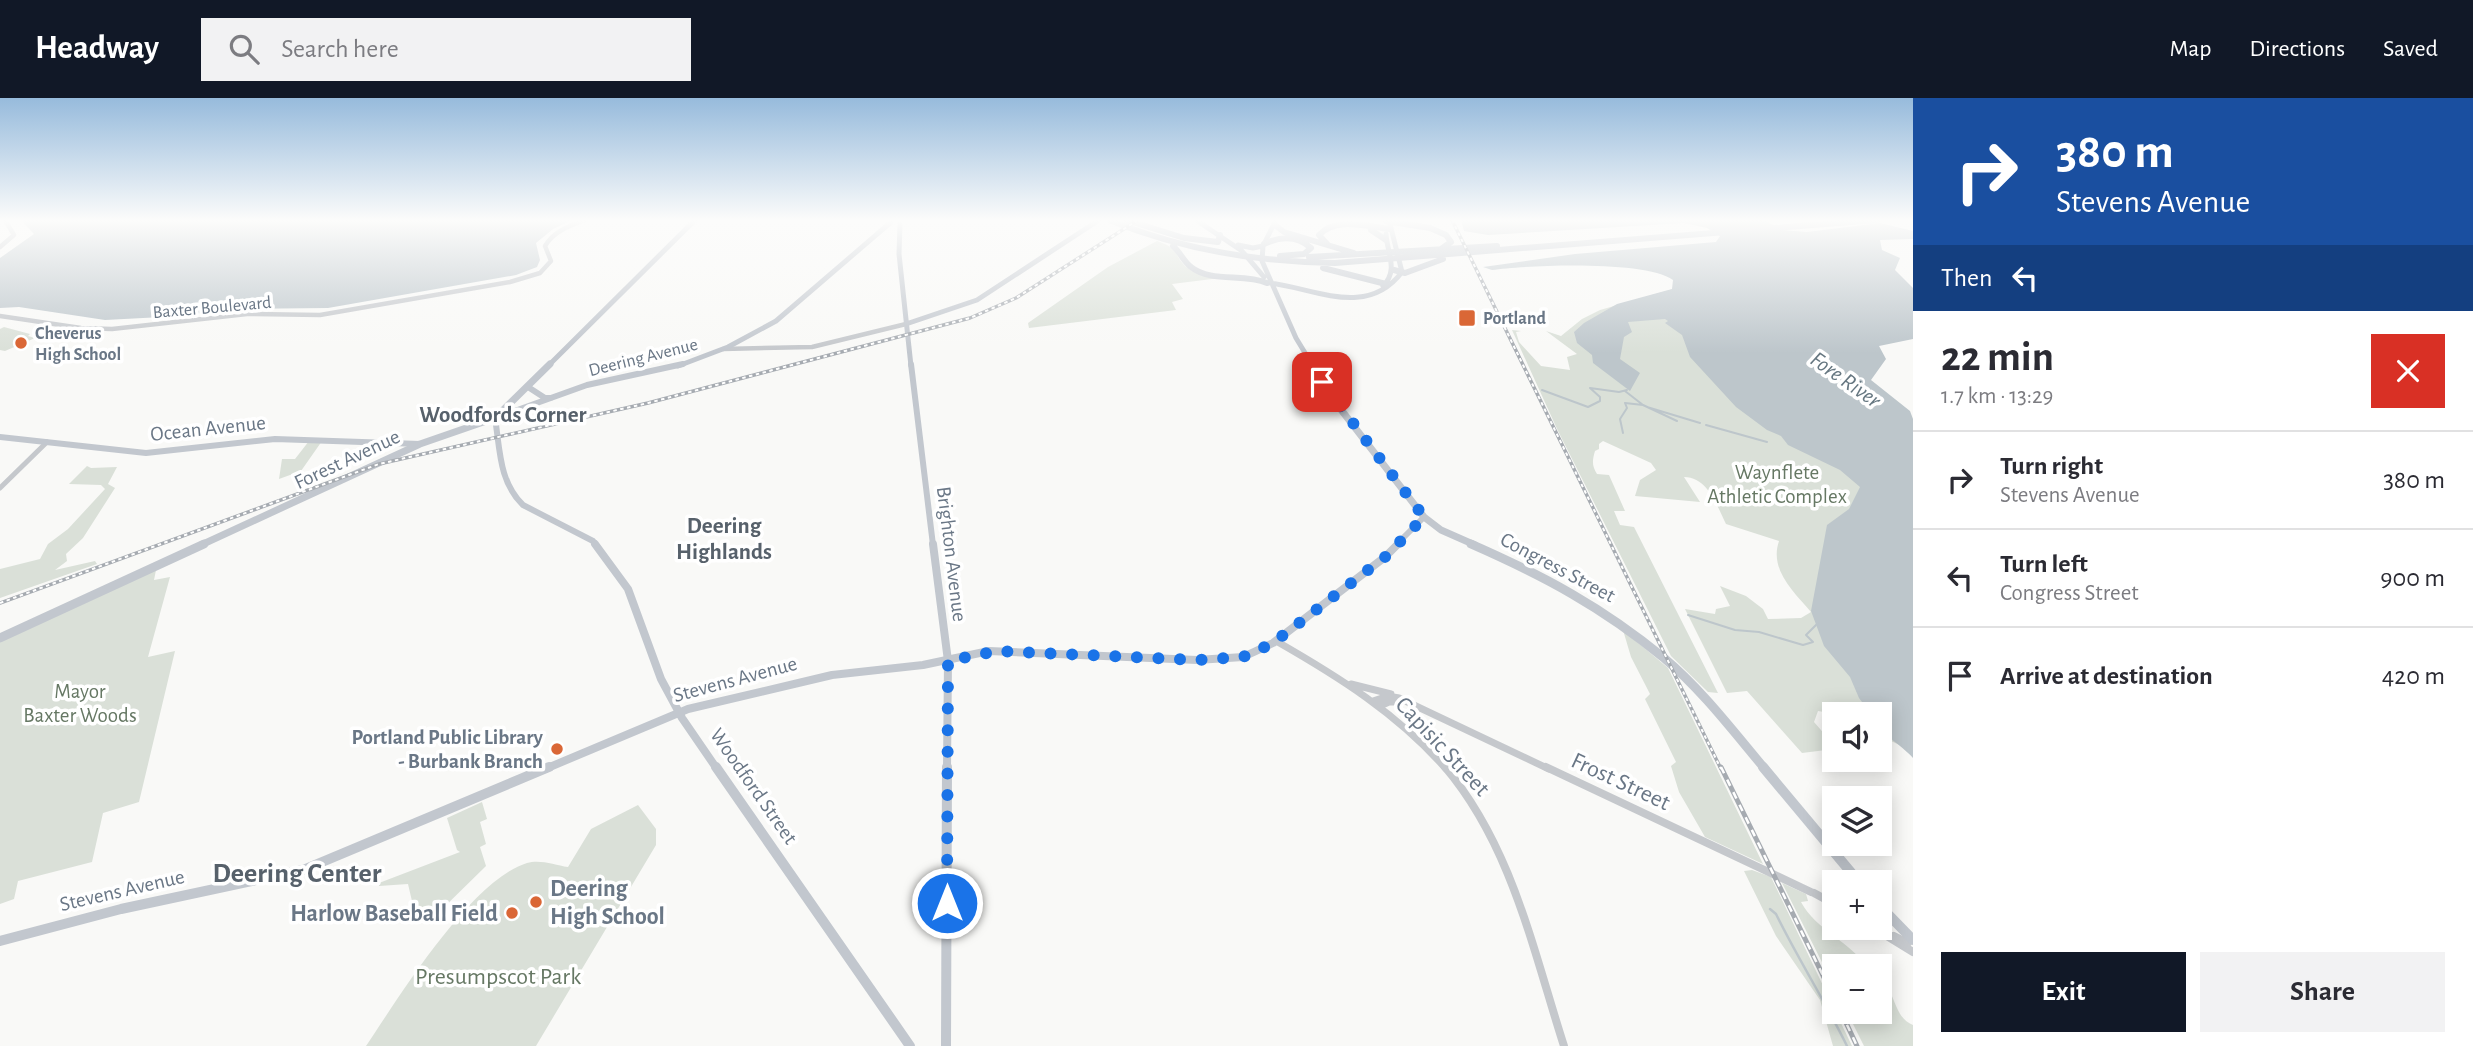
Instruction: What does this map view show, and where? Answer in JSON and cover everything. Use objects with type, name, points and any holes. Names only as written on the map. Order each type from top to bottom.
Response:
[{"type":"highway","points":[[1187,264],[1196,270],[1255,278],[1269,283]]},
{"type":"highway","points":[[1191,264],[1200,271],[1225,274],[1249,270],[1252,264]]},
{"type":"highway","points":[[1313,264],[1388,285]]},
{"type":"highway","points":[[1394,270],[1402,272],[1424,264]]},
{"type":"highway","points":[[1359,276],[1373,282],[1375,289]]},
{"type":"main road","name":"Forest Avenue","points":[[0,638],[420,444],[495,418],[650,264]]},
{"type":"main road","name":"Deering Avenue","points":[[495,418],[587,385],[669,369],[723,349],[776,321],[843,264]]},
{"type":"main road","name":"Brighton Avenue","points":[[901,264],[906,324],[948,661],[946,1046]]},
{"type":"main road","points":[[906,324],[977,300],[1032,264]]},
{"type":"main road","name":"Congress Street","points":[[1255,264],[1275,290],[1283,310]]},
{"type":"main road","name":"Congress Street","points":[[1263,264],[1269,283],[1303,351],[1334,399],[1424,517],[1441,530],[1547,579],[1587,601],[1665,659],[1708,701],[1849,870]]},
{"type":"main road","points":[[1388,285],[1394,270],[1393,264]]},
{"type":"main road","points":[[1269,283],[1295,286],[1343,298],[1363,297],[1388,285],[1402,272],[1399,264]]},
{"type":"main road","points":[[1268,275],[1284,284]]},
{"type":"main road","points":[[1322,294],[1355,295],[1388,285]]},
{"type":"main road","points":[[1275,290],[1295,286]]},
{"type":"main road","points":[[527,387],[544,400]]},
{"type":"main road","name":"Woodford Street","points":[[495,418],[504,475],[513,498],[593,541],[628,589],[661,679],[679,712],[911,1046]]},
{"type":"main road","name":"Ocean Avenue","points":[[0,437],[146,453],[275,439],[420,444]]},
{"type":"main road","name":"Stevens Avenue","points":[[0,941],[121,909],[306,869],[679,712],[811,679],[948,661],[997,651],[1226,659],[1256,653],[1385,557],[1424,517]]},
{"type":"main road","points":[[1892,921],[1912,946]]},
{"type":"street","name":"Baxter Boulevard","points":[[0,315],[93,328],[143,327],[247,314],[325,315],[510,282],[544,270],[547,264]]},
{"type":"street","points":[[723,349],[812,347],[906,324]]},
{"type":"street","points":[[0,488],[47,442]]},
{"type":"street","name":"Capisic Street","points":[[1276,640],[1376,703],[1449,774],[1488,826],[1507,868],[1564,1046]]},
{"type":"street","name":"Frost Street","points":[[1349,684],[1380,689],[1811,892]]},
{"type":"street","points":[[1376,703],[1388,696],[1399,698]]},
{"type":"street","name":"Frost Street","points":[[1376,703],[1397,701],[1414,705]]},
{"type":"street","points":[[1892,934],[1912,946]]},
{"type":"street","points":[[1892,937],[1912,946]]},
{"type":"green space","points":[[1113,264],[1184,264],[1200,273],[1228,277],[1172,284],[1183,299],[1172,302],[1176,310],[1029,328],[1028,323]]},
{"type":"green space","name":"Waynflete Athletic Complex","points":[[1673,289],[1873,434],[1904,747],[1892,742],[1892,702],[1822,702],[1822,712],[1818,711],[1814,722],[1822,731],[1822,750],[1802,753],[1747,691],[1727,693],[1685,609],[1715,614],[1716,609],[1730,606],[1720,586],[1746,596],[1763,609],[1768,619],[1801,618],[1811,612],[1780,571],[1777,562],[1779,541],[1726,524],[1711,494],[1692,478],[1684,477],[1700,502],[1635,496],[1640,480],[1656,470],[1651,463],[1603,441],[1595,451],[1595,471],[1597,474],[1609,475],[1625,511],[1614,511],[1620,525],[1634,527],[1718,693],[1708,692],[1671,656],[1558,431],[1512,330],[1521,331],[1516,332],[1519,342],[1541,366],[1570,370],[1567,357],[1577,354],[1546,331],[1561,336],[1582,319],[1600,310]]},
{"type":"green space","points":[[4,327],[35,338],[5,351],[0,350],[0,329]]},
{"type":"green space","points":[[309,441],[322,441],[301,471],[279,479],[282,459],[295,459]]},
{"type":"green space","points":[[87,466],[117,467],[108,484],[115,488],[83,538],[66,554],[67,561],[55,570],[95,561],[97,564],[0,598],[0,569],[40,559],[48,544],[68,529],[105,489],[101,485],[69,484]]},
{"type":"green space","name":"Mayor Baxter Woods","points":[[156,570],[154,580],[170,577],[148,657],[175,651],[139,802],[103,813],[92,862],[18,881],[14,899],[0,904],[0,642]]},
{"type":"green space","points":[[1623,630],[1668,668],[1763,864],[1705,837],[1679,792],[1671,766],[1676,762],[1645,699],[1650,694],[1631,657]]},
{"type":"green space","points":[[482,802],[487,819],[480,822],[486,844],[480,847],[486,866],[433,918],[415,914],[408,884],[379,886],[379,883],[460,852],[447,818]]},
{"type":"green space","name":"Presumpscot Park","points":[[638,805],[656,829],[656,845],[536,1046],[366,1046],[438,942],[483,892],[505,874],[527,863],[542,862],[568,867],[591,829]]},
{"type":"green space","points":[[1752,870],[1771,877],[1822,983],[1822,1007],[1820,1000],[1776,936],[1744,871]]},
{"type":"green space","points":[[1782,883],[1806,894],[1808,901],[1801,902],[1822,927],[1822,940],[1838,940],[1856,954],[1822,954],[1822,962]]},
{"type":"green space","points":[[1892,997],[1902,1017],[1913,1025],[1913,1046],[1864,1046],[1853,1024],[1892,1024]]},
{"type":"green space","points":[[1827,1024],[1841,1024],[1852,1046],[1833,1046]]},
{"type":"water","points":[[0,264],[538,264],[516,275],[328,308],[230,309],[181,316],[105,320],[19,307],[0,308]]},
{"type":"water","name":"Fore River","points":[[1503,264],[1897,264],[1895,270],[1913,288],[1913,339],[1879,346],[1886,359],[1871,380],[1910,411],[1913,419],[1913,758],[1892,739],[1892,702],[1862,702],[1850,677],[1824,646],[1811,611],[1827,525],[1849,509],[1860,487],[1840,470],[1788,445],[1781,436],[1767,430],[1736,407],[1690,357],[1682,335],[1665,323],[1668,321],[1665,319],[1628,322],[1632,332],[1624,337],[1620,359],[1640,373],[1630,391],[1593,363],[1592,355],[1577,343],[1574,332],[1617,304],[1672,289],[1673,280],[1638,269],[1613,267],[1558,266],[1492,270],[1483,267]]},
{"type":"waterway","points":[[1542,390],[1588,407],[1600,401],[1600,397],[1590,388],[1619,392],[1627,390]]},
{"type":"waterway","points":[[1625,391],[1643,405]]},
{"type":"waterway","points":[[1623,433],[1620,419],[1627,408],[1625,403],[1643,405]]},
{"type":"waterway","points":[[1643,405],[1648,407]]},
{"type":"waterway","points":[[1648,407],[1700,423]]},
{"type":"waterway","points":[[1648,407],[1677,421]]},
{"type":"waterway","points":[[1706,425],[1767,442]]},
{"type":"waterway","points":[[1688,615],[1735,630],[1759,632],[1803,645],[1813,642],[1806,635],[1818,623]]},
{"type":"waterway","points":[[1770,909],[1776,914],[1847,1046]]},
{"type":"railway","points":[[0,603],[379,464],[648,403],[970,318],[1016,298],[1069,264]]},
{"type":"railway","points":[[1474,264],[1721,769]]},
{"type":"railway","points":[[1721,767],[1822,973]]},
{"type":"railway","points":[[1847,1024],[1857,1046]]},
{"type":"place","name":"Portland","points":[[1467,318]]},
{"type":"place","name":"Cheverus High School","points":[[21,343]]},
{"type":"place","name":"Portland Public Library - Burbank Branch","points":[[557,749]]},
{"type":"place","name":"Deering High School","points":[[536,902]]},
{"type":"place","name":"Harlow Baseball Field","points":[[512,913]]},
{"type":"district","name":"Woodfords Corner","points":[[503,414]]},
{"type":"district","name":"Deering Highlands","points":[[724,538]]},
{"type":"district","name":"Deering Center","points":[[297,872]]},
{"type":"route","points":[[947,903],[948,661],[989,651],[1197,660],[1243,657],[1273,643],[1385,557],[1424,517],[1322,382]]}]
